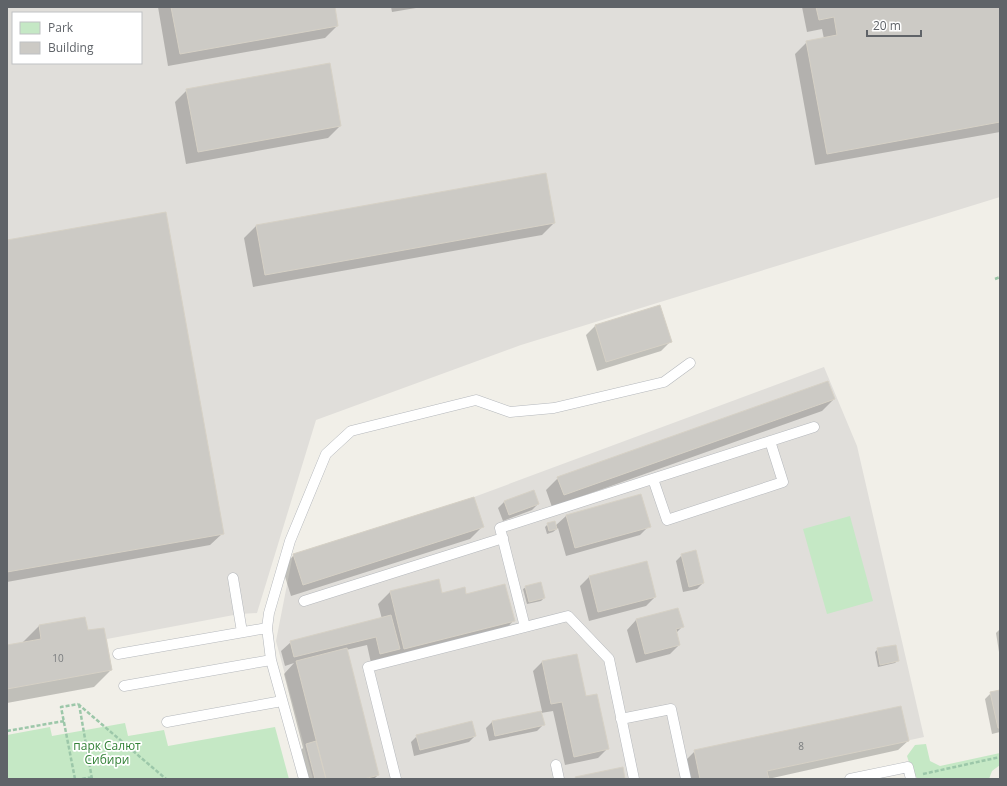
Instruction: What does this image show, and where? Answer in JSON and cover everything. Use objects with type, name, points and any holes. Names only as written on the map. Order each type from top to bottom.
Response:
[{"type":"lane","points":[[304,779],[271,660],[266,628],[290,541],[326,454],[351,431],[476,400],[510,412],[554,408],[589,401],[664,382],[690,363]]},
{"type":"lane","points":[[525,627],[500,528],[814,427]]},
{"type":"lane","points":[[653,479],[667,520],[783,482],[770,441]]},
{"type":"lane","points":[[304,601],[503,538]]},
{"type":"lane","points":[[233,578],[242,632]]},
{"type":"lane","points":[[396,779],[368,667],[568,616],[609,659],[634,779]]},
{"type":"lane","points":[[118,654],[266,628]]},
{"type":"lane","points":[[124,686],[271,660]]},
{"type":"lane","points":[[167,722],[282,701]]},
{"type":"lane","points":[[622,719],[671,709],[686,779]]},
{"type":"lane","points":[[556,765],[559,779]]},
{"type":"lane","points":[[850,779],[908,767],[911,778]]},
{"type":"path","points":[[995,278],[1000,277]]},
{"type":"path","points":[[74,779],[62,707],[78,704]]},
{"type":"path","points":[[78,704],[92,778],[82,779]]},
{"type":"path","points":[[78,704],[166,779]]},
{"type":"path","points":[[7,731],[64,721]]},
{"type":"path","points":[[911,778],[1000,758]]},
{"type":"shaded area","points":[[7,7],[1000,7],[1000,197],[521,345],[316,420],[257,613],[239,614],[107,639],[112,670],[7,689]]},
{"type":"shaded area","points":[[824,367],[857,446],[924,737],[768,771],[769,779],[313,779],[276,641],[293,554],[474,497]]},
{"type":"green space","points":[[850,516],[873,601],[827,614],[803,529]]},
{"type":"green space","name":"парк Салют Сибири","points":[[125,723],[128,736],[164,730],[168,746],[275,727],[289,779],[7,779],[7,735],[50,727],[52,736]]},
{"type":"green space","points":[[926,744],[930,761],[940,766],[1000,753],[1000,765],[992,771],[989,779],[918,779],[912,772],[907,756],[915,745]]},
{"type":"building","points":[[171,7],[335,7],[338,26],[180,54]]},
{"type":"building","points":[[816,7],[1000,7],[1000,122],[827,154],[806,41],[837,35],[834,17],[819,20]]},
{"type":"building","points":[[330,63],[341,126],[198,152],[186,89]]},
{"type":"building","points":[[546,173],[555,223],[265,275],[256,225]]},
{"type":"building","points":[[166,212],[224,534],[7,572],[7,240]]},
{"type":"building","points":[[660,305],[672,342],[606,362],[595,325]]},
{"type":"building","points":[[828,381],[835,399],[564,495],[557,477]]},
{"type":"building","points":[[534,490],[539,504],[509,515],[504,501]]},
{"type":"building","points":[[641,494],[651,527],[575,548],[566,515]]},
{"type":"building","points":[[474,497],[484,527],[303,585],[293,554]]},
{"type":"building","points":[[555,521],[557,529],[549,531],[547,523]]},
{"type":"building","points":[[696,550],[704,583],[689,587],[681,554]]},
{"type":"building","points":[[647,561],[656,597],[598,612],[589,576]]},
{"type":"building","points":[[439,579],[442,593],[465,587],[466,594],[505,584],[515,621],[404,649],[390,591]]},
{"type":"building","points":[[541,582],[545,598],[529,602],[525,586]]},
{"type":"building","points":[[678,608],[684,627],[676,629],[680,645],[645,654],[636,619]]},
{"type":"building","points":[[391,615],[400,649],[380,654],[376,637],[294,657],[290,641]]},
{"type":"building","points":[[85,617],[88,630],[104,628],[112,670],[7,689],[7,645],[41,639],[39,625]]},
{"type":"building","points":[[896,645],[899,661],[880,665],[877,648]]},
{"type":"building","points":[[347,648],[379,775],[364,779],[326,779],[296,661]]},
{"type":"building","points":[[577,654],[586,696],[597,694],[609,749],[574,757],[562,702],[551,704],[542,661]]},
{"type":"building","points":[[1000,690],[1000,728],[998,728],[990,692]]},
{"type":"building","points":[[901,706],[909,741],[767,771],[769,779],[700,779],[694,750]]},
{"type":"building","points":[[541,711],[545,725],[495,736],[492,721]]},
{"type":"building","points":[[472,721],[476,736],[420,750],[416,735]]},
{"type":"building","points":[[316,741],[326,779],[315,779],[306,744]]},
{"type":"building","points":[[623,767],[625,779],[576,779],[575,777]]}]
